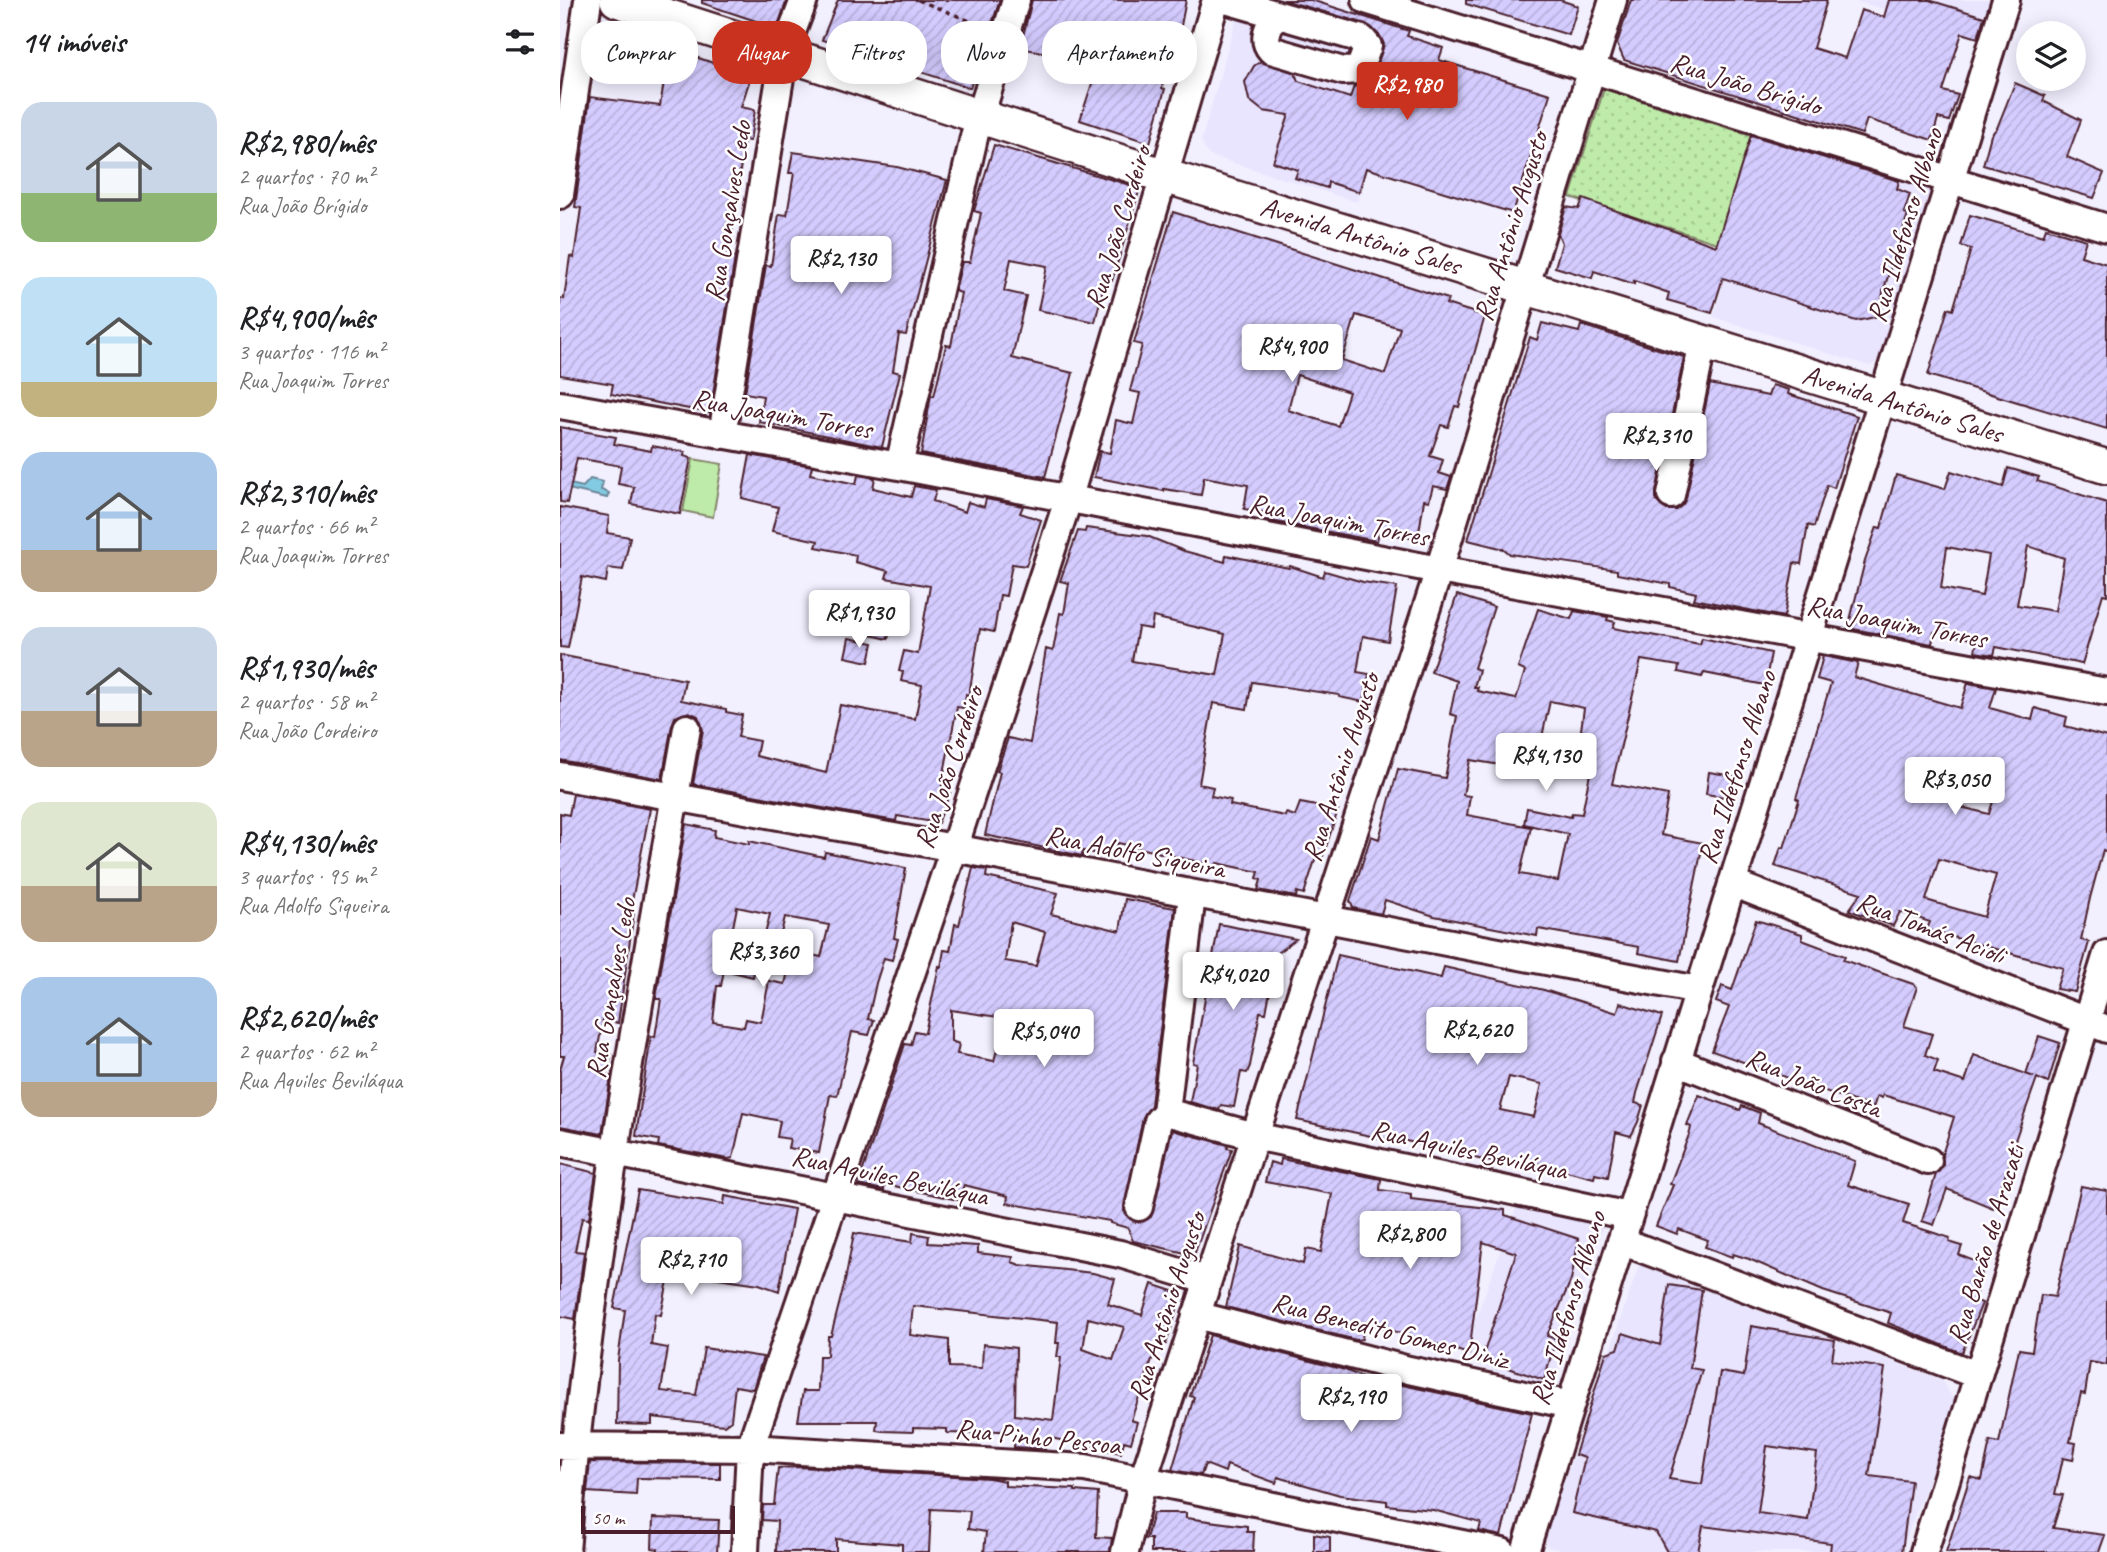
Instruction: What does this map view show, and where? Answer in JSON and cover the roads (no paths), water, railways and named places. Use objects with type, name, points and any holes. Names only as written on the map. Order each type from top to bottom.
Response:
[{"type":"main road","name":"Avenida Antônio Sales","points":[[617,0],[712,30]]},
{"type":"main road","name":"Avenida Antônio Sales","points":[[812,62],[1166,176],[2107,467]]},
{"type":"street","points":[[560,195],[588,0]]},
{"type":"street","name":"Rua Gonçalves Ledo","points":[[796,21],[804,0]]},
{"type":"street","points":[[899,466],[980,115],[1016,0]]},
{"type":"street","name":"Rua João Cordeiro","points":[[745,1552],[750,1448],[1069,500],[1216,0]]},
{"type":"street","points":[[1226,0],[1275,15]]},
{"type":"street","name":"Rua João Brígido","points":[[1366,0],[2107,228]]},
{"type":"street","name":"Rua Antônio Augusto","points":[[1125,1552],[1143,1480],[1206,1280],[1439,570],[1613,0]]},
{"type":"street","name":"Rua Ildefonso Albano","points":[[1525,1552],[2006,0]]},
{"type":"street","name":"Rua Gonçalves Ledo","points":[[722,435],[779,84]]},
{"type":"street","points":[[1671,495],[1703,342]]},
{"type":"street","name":"Rua Joaquim Torres","points":[[560,405],[2107,692]]},
{"type":"street","name":"Rua Gonçalves Ledo","points":[[566,1552],[567,1446],[613,1151],[687,728]]},
{"type":"street","name":"Rua Adolfo Siqueira","points":[[560,776],[1698,990]]},
{"type":"street","name":"Rua Tomás Acioli","points":[[1732,883],[2097,1026]]},
{"type":"street","points":[[1139,1207],[1158,1121],[1166,1112],[1192,895]]},
{"type":"street","name":"Rua Barão de Aracati","points":[[1924,1552],[1977,1375],[2097,1026],[2107,954]]},
{"type":"street","name":"Rua João Costa","points":[[1676,1060],[1928,1161]]},
{"type":"street","name":"Rua Aquiles Beviláqua","points":[[1166,1112],[1625,1228],[1977,1375]]},
{"type":"street","name":"Rua Aquiles Beviláqua","points":[[560,1142],[1120,1254],[1206,1280]]},
{"type":"street","name":"Rua Benedito Gomes Diniz","points":[[1196,1315],[1409,1370],[1570,1405]]},
{"type":"street","name":"Rua Pinho Pessoa","points":[[567,1446],[750,1448],[1085,1468],[1502,1552]]},
{"type":"water","points":[[590,479],[603,482],[601,490],[609,493],[607,498],[560,487],[561,482],[583,487]]}]
